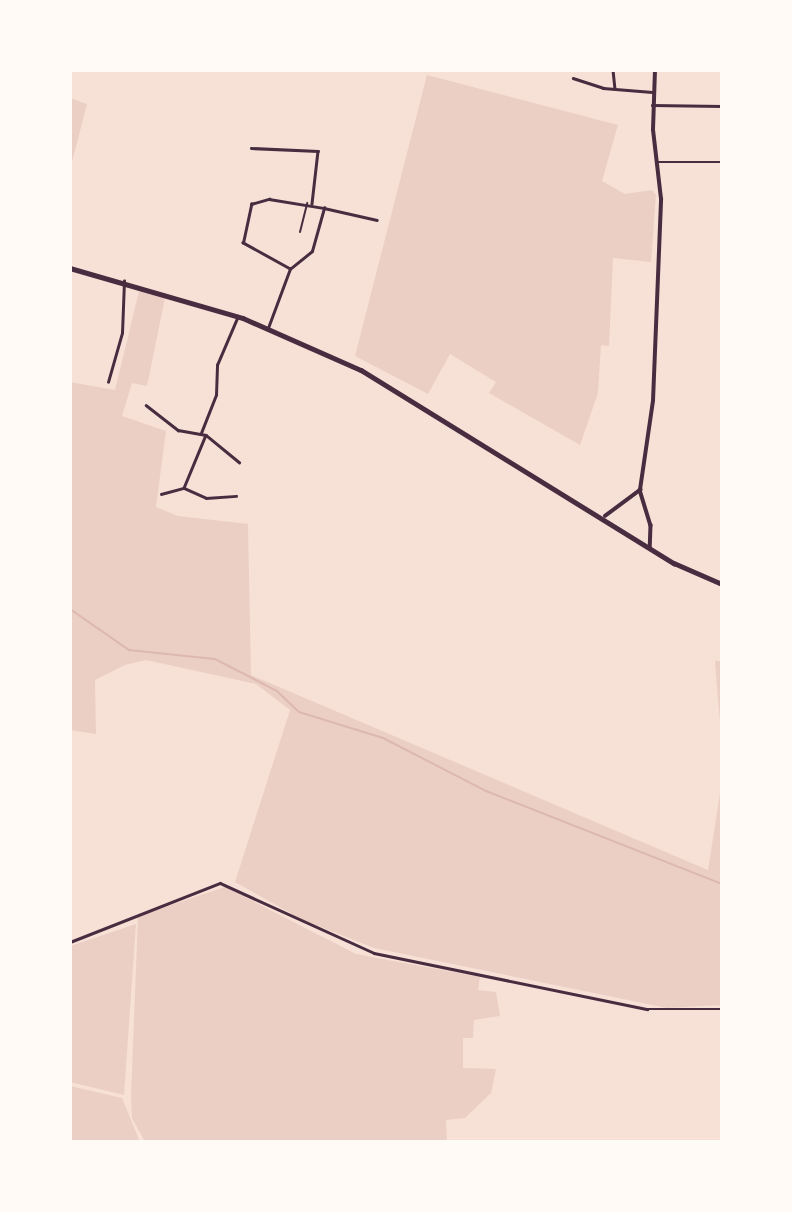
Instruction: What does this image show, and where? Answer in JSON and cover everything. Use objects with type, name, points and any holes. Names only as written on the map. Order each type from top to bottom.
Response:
[{"type":"main road","points":[[70,268],[124,281],[238,316],[379,380],[605,516],[650,548],[722,584]]},
{"type":"street","points":[[613,70],[615,88]]},
{"type":"street","points":[[650,548],[651,525],[640,491],[656,349],[658,162],[652,92],[656,70]]},
{"type":"street","points":[[573,78],[615,88],[652,92]]},
{"type":"street","points":[[652,105],[722,106]]},
{"type":"street","points":[[251,148],[317,151],[312,204]]},
{"type":"street","points":[[658,162],[722,162]]},
{"type":"street","points":[[290,269],[243,243],[251,204],[307,203],[377,220]]},
{"type":"street","points":[[268,328],[290,269],[312,251],[324,208]]},
{"type":"street","points":[[108,382],[122,333],[124,281]]},
{"type":"street","points":[[184,488],[216,395],[217,365],[238,316]]},
{"type":"street","points":[[146,405],[178,430],[204,434],[239,462]]},
{"type":"street","points":[[161,494],[184,488],[206,498],[236,496]]},
{"type":"street","points":[[605,516],[640,491]]},
{"type":"street","points":[[70,942],[220,883],[374,953],[647,1009],[722,1009]]},
{"type":"lane","points":[[300,232],[307,203]]},
{"type":"shaded area","points":[[427,75],[618,125],[602,181],[625,194],[652,190],[656,195],[651,262],[613,258],[609,346],[601,345],[598,393],[580,445],[489,393],[496,382],[450,354],[428,394],[355,356]]},
{"type":"shaded area","points":[[70,98],[87,104],[70,170]]},
{"type":"shaded area","points":[[139,291],[165,298],[147,386],[132,383],[122,416],[166,431],[156,507],[178,516],[248,524],[251,675],[708,870],[722,780],[722,1005],[667,1008],[374,948],[301,919],[235,882],[290,710],[256,684],[146,660],[125,665],[95,680],[96,734],[70,730],[70,382],[115,390]]},
{"type":"shaded area","points":[[715,661],[722,661],[722,748]]},
{"type":"shaded area","points":[[225,887],[356,954],[480,977],[478,990],[496,992],[500,1016],[474,1020],[473,1038],[463,1038],[463,1068],[496,1069],[491,1093],[465,1118],[446,1120],[447,1142],[145,1142],[132,1118],[131,1097],[138,916]]},
{"type":"shaded area","points":[[136,924],[124,1095],[70,1082],[70,946]]},
{"type":"shaded area","points":[[70,1086],[122,1098],[140,1142],[70,1142]]},
{"type":"waterway","points":[[70,609],[129,650],[215,659],[277,691],[299,712],[383,738],[486,791],[722,884]]}]
